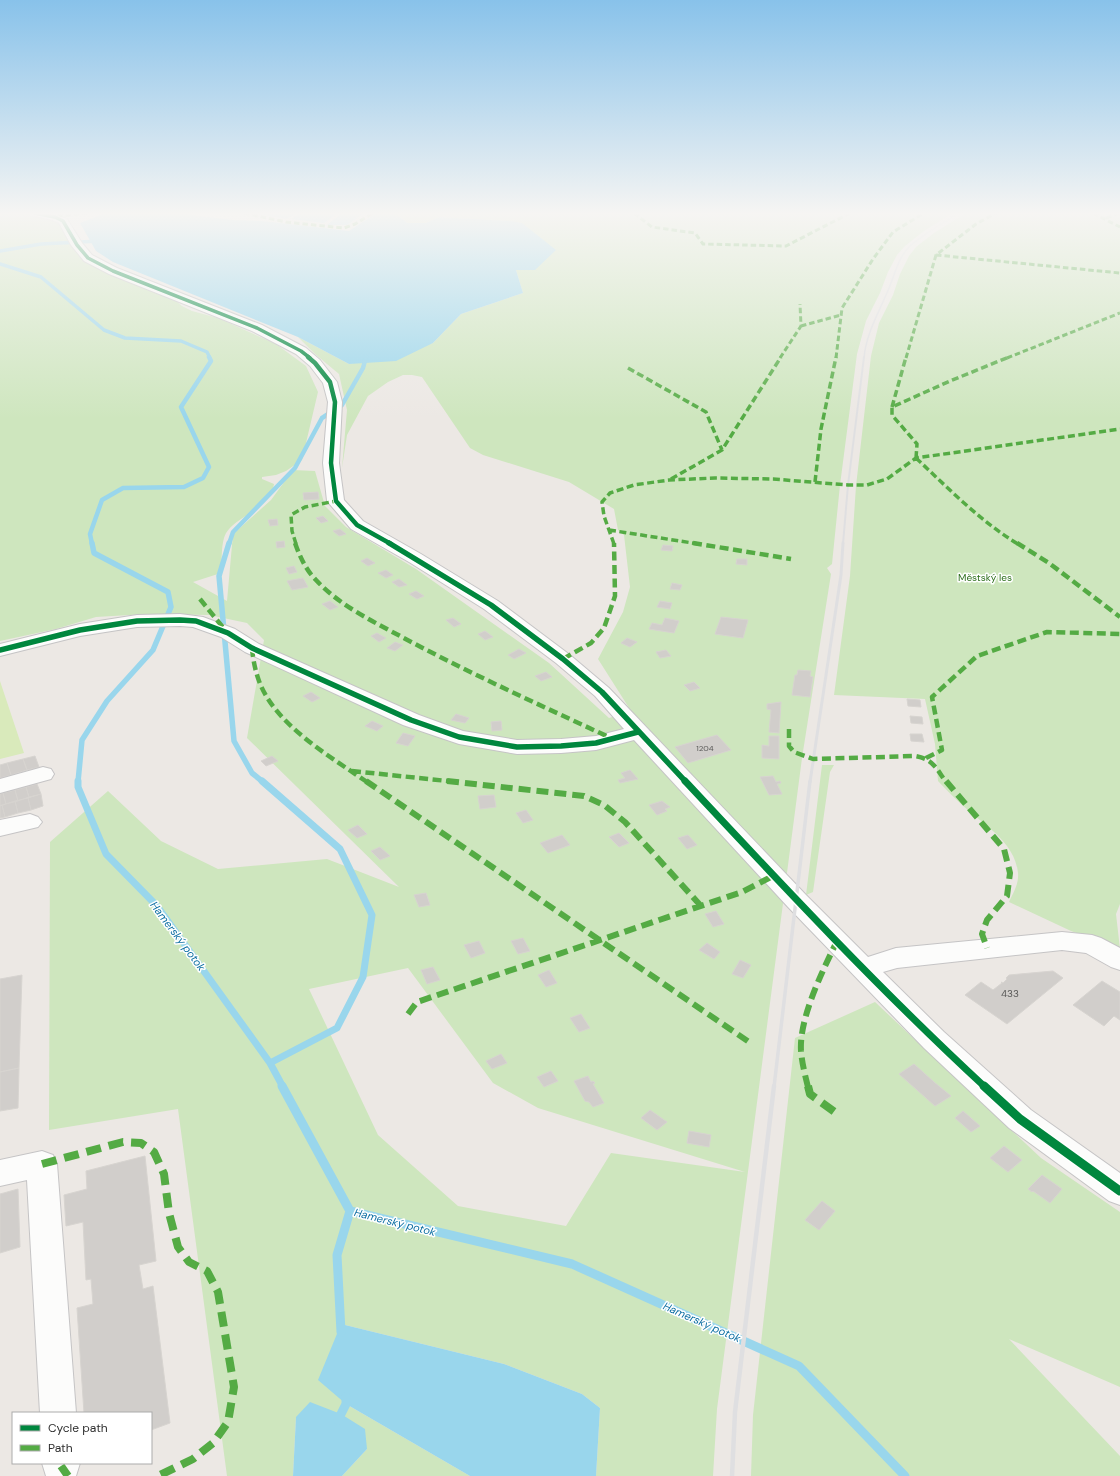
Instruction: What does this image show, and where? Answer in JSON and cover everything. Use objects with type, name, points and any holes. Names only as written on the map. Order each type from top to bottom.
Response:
[{"type":"street","points":[[140,282],[257,328],[301,351],[315,363],[330,382],[335,402],[331,463],[336,501],[357,525],[416,558],[491,605],[563,659],[602,692],[792,896],[934,1040],[1020,1119],[1120,1191]]},
{"type":"street","points":[[0,650],[80,630],[137,621],[180,620],[196,622],[228,633],[252,648],[397,713],[459,737],[517,747],[561,746],[596,743],[638,732]]},
{"type":"street","points":[[0,786],[43,774]]},
{"type":"street","points":[[0,828],[30,822]]},
{"type":"street","points":[[864,968],[896,958],[987,948],[1062,942],[1076,942],[1092,945],[1120,960]]},
{"type":"street","points":[[0,1173],[42,1164],[58,1412]]},
{"type":"green space","points":[[0,282],[135,282],[161,295],[175,300],[182,306],[192,311],[218,318],[276,344],[306,366],[318,392],[302,460],[286,471],[276,475],[262,477],[262,479],[274,484],[271,494],[258,508],[234,524],[228,530],[223,542],[221,573],[193,582],[227,601],[233,534],[271,500],[293,470],[315,471],[325,506],[346,527],[416,569],[549,663],[609,718],[631,711],[598,659],[623,612],[630,587],[624,535],[618,530],[614,509],[569,482],[483,455],[470,448],[422,377],[412,375],[403,375],[388,382],[368,396],[347,435],[342,468],[347,410],[339,374],[315,354],[298,337],[349,364],[433,343],[461,314],[523,293],[520,282],[884,282],[866,321],[857,354],[840,485],[832,564],[827,568],[831,574],[802,758],[717,1409],[713,1476],[596,1476],[600,1408],[582,1394],[504,1364],[341,1324],[346,1404],[470,1476],[342,1476],[367,1449],[296,1417],[293,1476],[227,1476],[178,1109],[49,1130],[50,842],[108,791],[161,841],[218,869],[327,859],[399,887],[247,738],[264,640],[247,623],[209,615],[147,614],[96,617],[56,629],[0,641]],"holes":[[[408,968],[493,1083],[538,1108],[745,1172],[611,1153],[566,1226],[458,1206],[378,1135],[309,989]]]},
{"type":"green space","name":"Městský les","points":[[897,282],[1120,282],[1120,904],[1116,914],[1120,949],[1071,931],[1009,902],[1018,881],[1016,862],[1011,851],[1004,842],[938,781],[935,744],[925,699],[834,695],[850,576],[856,486],[871,356],[879,323],[893,295]]},
{"type":"green space","points":[[0,681],[24,753],[0,759]]},
{"type":"green space","points":[[822,765],[834,765],[830,772],[813,892],[806,895]]},
{"type":"green space","points":[[875,1002],[1041,1158],[1120,1212],[1120,1387],[1009,1339],[1120,1456],[1120,1476],[751,1476],[753,1415],[795,1038]]},
{"type":"water","points":[[162,282],[520,282],[523,293],[461,314],[433,343],[396,361],[349,364],[298,337]]},
{"type":"water","points":[[341,1324],[504,1364],[582,1394],[600,1408],[596,1476],[470,1476],[346,1404],[318,1380]]},
{"type":"water","points":[[310,1402],[341,1414],[365,1429],[367,1449],[342,1476],[293,1476],[296,1417]]},
{"type":"building","points":[[318,492],[319,499],[304,500],[303,493]]},
{"type":"building","points":[[323,516],[328,521],[321,523],[316,518]]},
{"type":"building","points":[[277,519],[278,525],[270,526],[268,520]]},
{"type":"building","points":[[340,529],[346,534],[339,536],[333,531]]},
{"type":"building","points":[[284,541],[285,547],[277,548],[276,542]]},
{"type":"building","points":[[663,545],[673,546],[672,551],[661,550]]},
{"type":"building","points":[[367,558],[375,563],[368,566],[361,561]]},
{"type":"building","points":[[737,559],[747,559],[747,565],[736,564]]},
{"type":"building","points":[[294,566],[297,572],[289,574],[286,568]]},
{"type":"building","points":[[386,570],[393,575],[386,578],[378,573]]},
{"type":"building","points":[[303,578],[308,587],[292,590],[287,581]]},
{"type":"building","points":[[399,579],[407,585],[399,587],[392,582]]},
{"type":"building","points":[[672,583],[682,585],[680,590],[670,589]]},
{"type":"building","points":[[416,591],[424,596],[417,599],[409,594]]},
{"type":"building","points":[[330,601],[338,607],[330,610],[322,604]]},
{"type":"building","points":[[660,601],[672,603],[670,609],[657,607]]},
{"type":"building","points":[[721,617],[748,620],[743,638],[715,634]]},
{"type":"building","points":[[453,618],[461,624],[454,627],[446,620]]},
{"type":"building","points":[[665,618],[679,621],[674,633],[649,629],[652,623],[662,625]]},
{"type":"building","points":[[485,631],[493,637],[485,640],[478,634]]},
{"type":"building","points":[[377,633],[386,638],[379,642],[371,636]]},
{"type":"building","points":[[627,638],[637,642],[630,647],[621,643]]},
{"type":"building","points":[[395,642],[403,645],[395,651],[387,648]]},
{"type":"building","points":[[519,649],[526,653],[514,659],[508,655]]},
{"type":"building","points":[[666,650],[671,656],[660,658],[656,652]]},
{"type":"building","points":[[798,670],[811,671],[810,676],[813,677],[810,697],[792,695],[795,675],[797,675]]},
{"type":"building","points":[[546,672],[552,677],[541,681],[535,676]]},
{"type":"building","points":[[694,682],[700,688],[690,691],[684,685]]},
{"type":"building","points":[[311,692],[320,698],[312,702],[303,696]]},
{"type":"building","points":[[907,699],[920,700],[921,707],[908,706]]},
{"type":"building","points":[[781,702],[779,733],[769,732],[771,710],[767,709],[767,704]]},
{"type":"building","points":[[456,714],[469,718],[465,723],[451,720]]},
{"type":"building","points":[[910,716],[922,717],[923,724],[911,723]]},
{"type":"building","points":[[372,721],[383,726],[377,731],[365,726]]},
{"type":"building","points":[[501,721],[502,730],[492,731],[491,722]]},
{"type":"building","points":[[403,733],[415,736],[408,746],[396,743]]},
{"type":"building","points":[[910,734],[922,734],[924,742],[911,741]]},
{"type":"building","points":[[717,735],[731,750],[688,763],[675,747]]},
{"type":"building","points":[[769,736],[779,736],[779,759],[762,758],[762,745],[769,746]]},
{"type":"building","points":[[35,756],[39,767],[27,770],[23,759]]},
{"type":"building","points":[[272,756],[278,761],[266,766],[261,761]]},
{"type":"building","points":[[23,759],[27,770],[11,775],[7,763]]},
{"type":"building","points":[[7,763],[11,775],[0,778],[0,765]]},
{"type":"building","points":[[630,770],[638,779],[620,783],[618,780],[625,778],[621,773]]},
{"type":"building","points":[[773,776],[776,782],[780,781],[781,783],[777,784],[782,794],[769,795],[760,777]]},
{"type":"building","points":[[37,784],[41,794],[29,797],[26,787]]},
{"type":"building","points":[[26,787],[29,797],[18,801],[15,790]]},
{"type":"building","points":[[15,790],[18,801],[6,804],[3,793]]},
{"type":"building","points":[[3,793],[6,804],[0,806],[0,794]]},
{"type":"building","points":[[41,794],[43,806],[31,810],[28,798]]},
{"type":"building","points":[[494,795],[496,807],[480,809],[478,796]]},
{"type":"building","points":[[28,798],[31,810],[18,813],[15,801]]},
{"type":"building","points":[[15,801],[18,813],[5,817],[2,805]]},
{"type":"building","points":[[662,801],[670,807],[665,809],[667,811],[657,815],[649,805]]},
{"type":"building","points":[[2,805],[5,817],[0,818],[0,806]]},
{"type":"building","points":[[526,810],[533,820],[523,823],[516,813]]},
{"type":"building","points":[[358,825],[367,834],[357,838],[348,830]]},
{"type":"building","points":[[619,833],[629,843],[619,847],[609,837]]},
{"type":"building","points":[[562,835],[570,845],[548,853],[540,843]]},
{"type":"building","points":[[688,835],[697,845],[687,849],[678,838]]},
{"type":"building","points":[[380,847],[390,856],[380,860],[371,851]]},
{"type":"building","points":[[426,893],[430,905],[419,907],[414,895]]},
{"type":"building","points":[[716,911],[724,924],[713,927],[705,914]]},
{"type":"building","points":[[523,938],[530,951],[518,954],[511,941]]},
{"type":"building","points":[[479,941],[485,953],[471,958],[464,945]]},
{"type":"building","points":[[707,943],[720,952],[714,959],[699,950]]},
{"type":"building","points":[[740,960],[751,965],[743,978],[732,974]]},
{"type":"building","points":[[433,967],[440,980],[427,984],[421,970]]},
{"type":"building","points":[[549,970],[557,983],[546,987],[538,975]]},
{"type":"building","points":[[1053,971],[1063,978],[1007,1024],[965,995],[981,982],[993,990],[1002,983],[1001,982],[1003,983],[1009,975]]},
{"type":"building","points":[[22,975],[19,1068],[0,1072],[0,979]]},
{"type":"building","points":[[1102,981],[1120,992],[1120,1020],[1114,1016],[1104,1026],[1073,1005]]},
{"type":"building","points":[[581,1014],[590,1028],[579,1032],[570,1018]]},
{"type":"building","points":[[501,1054],[507,1063],[492,1069],[486,1061]]},
{"type":"building","points":[[914,1064],[951,1096],[935,1106],[899,1074]]},
{"type":"building","points":[[19,1068],[18,1108],[0,1111],[0,1072]]},
{"type":"building","points":[[551,1071],[558,1081],[544,1087],[537,1077]]},
{"type":"building","points":[[588,1076],[591,1082],[593,1081],[595,1083],[593,1084],[604,1103],[593,1107],[589,1102],[585,1101],[574,1081]]},
{"type":"building","points":[[650,1110],[667,1122],[657,1130],[641,1118]]},
{"type":"building","points":[[963,1111],[980,1126],[971,1132],[955,1118]]},
{"type":"building","points":[[689,1131],[711,1135],[709,1147],[687,1143]]},
{"type":"building","points":[[1004,1146],[1022,1160],[1008,1172],[990,1158]]},
{"type":"building","points":[[145,1156],[156,1261],[139,1265],[143,1289],[153,1286],[170,1423],[152,1430],[152,1412],[84,1412],[77,1308],[93,1304],[91,1279],[86,1280],[83,1222],[66,1226],[64,1195],[87,1189],[86,1171]]},
{"type":"building","points":[[1042,1175],[1062,1189],[1050,1203],[1028,1189]]},
{"type":"building","points":[[18,1189],[20,1247],[0,1253],[0,1194]]},
{"type":"building","points":[[822,1201],[835,1211],[819,1230],[805,1220]]},
{"type":"waterway","name":"Hamerský potok","points":[[47,282],[104,330],[125,338],[181,341],[207,352],[210,358]]},
{"type":"waterway","name":"Hamerský potok","points":[[92,544],[90,534],[102,500],[123,488],[184,487],[203,478],[209,467],[181,407],[211,361],[209,357]]},
{"type":"waterway","points":[[229,544],[233,532],[295,468],[322,418],[342,405],[363,368],[366,357]]},
{"type":"waterway","name":"Hamerský potok","points":[[78,782],[82,740],[107,701],[153,650],[171,607],[168,592],[94,553],[92,543]]},
{"type":"waterway","points":[[229,543],[219,576],[234,741],[252,773],[263,782]]},
{"type":"waterway","points":[[262,781],[340,849],[372,915],[363,977],[337,1028],[270,1063]]},
{"type":"waterway","name":"Hamerský potok","points":[[78,782],[78,787],[106,854],[157,906],[270,1063]]},
{"type":"waterway","name":"Hamerský potok","points":[[270,1063],[283,1087]]},
{"type":"waterway","name":"Hamerský potok","points":[[282,1086],[350,1211]]},
{"type":"waterway","points":[[341,1332],[337,1255],[350,1211]]},
{"type":"waterway","name":"Hamerský potok","points":[[350,1211],[572,1264],[799,1366],[905,1476]]},
{"type":"waterway","points":[[338,1420],[346,1404],[346,1397]]},
{"type":"railway","points":[[864,358],[869,333],[892,282]]},
{"type":"railway","points":[[843,544],[848,485],[864,357]]},
{"type":"railway","points":[[810,782],[841,575],[843,543]]},
{"type":"railway","points":[[774,1087],[810,781]]},
{"type":"railway","points":[[732,1476],[735,1412],[774,1086]]},
{"type":"marked path","points":[[815,482],[821,429],[838,349],[842,308],[859,282]]},
{"type":"marked path","points":[[892,407],[928,282]]},
{"type":"marked path","points":[[671,479],[722,450],[801,326],[800,304]]},
{"type":"marked path","points":[[916,458],[917,444],[892,415],[892,407],[950,381],[1120,313]]},
{"type":"marked path","points":[[801,326],[841,315]]},
{"type":"marked path","points":[[628,368],[706,412],[722,450]]},
{"type":"marked path","points":[[563,659],[591,643],[604,628],[615,596],[615,546],[604,516],[602,502],[610,493],[634,485],[669,480],[715,478],[773,479],[848,485],[867,485],[887,479],[916,458],[1120,429]]},
{"type":"marked path","points":[[916,458],[969,507],[1008,538],[1049,563],[1120,617]]},
{"type":"marked path","points":[[336,501],[305,507],[291,515],[294,540],[306,568],[316,581],[325,589],[355,610],[423,648],[613,739]]},
{"type":"marked path","points":[[609,530],[791,559]]},
{"type":"marked path","points":[[200,599],[225,630]]},
{"type":"marked path","points":[[926,758],[942,750],[932,697],[977,656],[1047,632],[1120,634]]},
{"type":"marked path","points":[[252,648],[255,669],[264,693],[280,714],[320,750],[752,1044]]},
{"type":"marked path","points":[[789,729],[789,746],[794,752],[813,759],[915,756],[926,758],[933,763],[949,786],[1004,849],[1010,873],[1007,896],[987,920],[982,934],[987,948]]},
{"type":"marked path","points":[[352,771],[584,796],[604,805],[625,822],[701,906]]},
{"type":"marked path","points":[[408,1014],[417,1002],[742,892],[773,876]]},
{"type":"marked path","points":[[836,1113],[810,1094],[801,1046],[810,1005],[837,941]]},
{"type":"marked path","points":[[42,1164],[123,1142],[141,1143],[154,1152],[164,1174],[169,1213],[178,1247],[189,1262],[207,1271],[218,1292],[234,1387],[228,1422],[213,1443],[193,1459],[158,1476]]},
{"type":"marked path","points":[[61,1466],[68,1476]]},
{"type":"cycle path","points":[[140,282],[257,328],[301,351],[315,363],[330,382],[335,402],[331,463],[336,501],[357,525],[415,558],[491,605],[563,659],[602,692],[797,901],[934,1040],[1020,1119],[1120,1191]]},
{"type":"cycle path","points":[[0,650],[80,630],[137,621],[196,621],[228,633],[252,648],[411,720],[459,737],[517,747],[561,746],[596,743],[638,732]]}]
